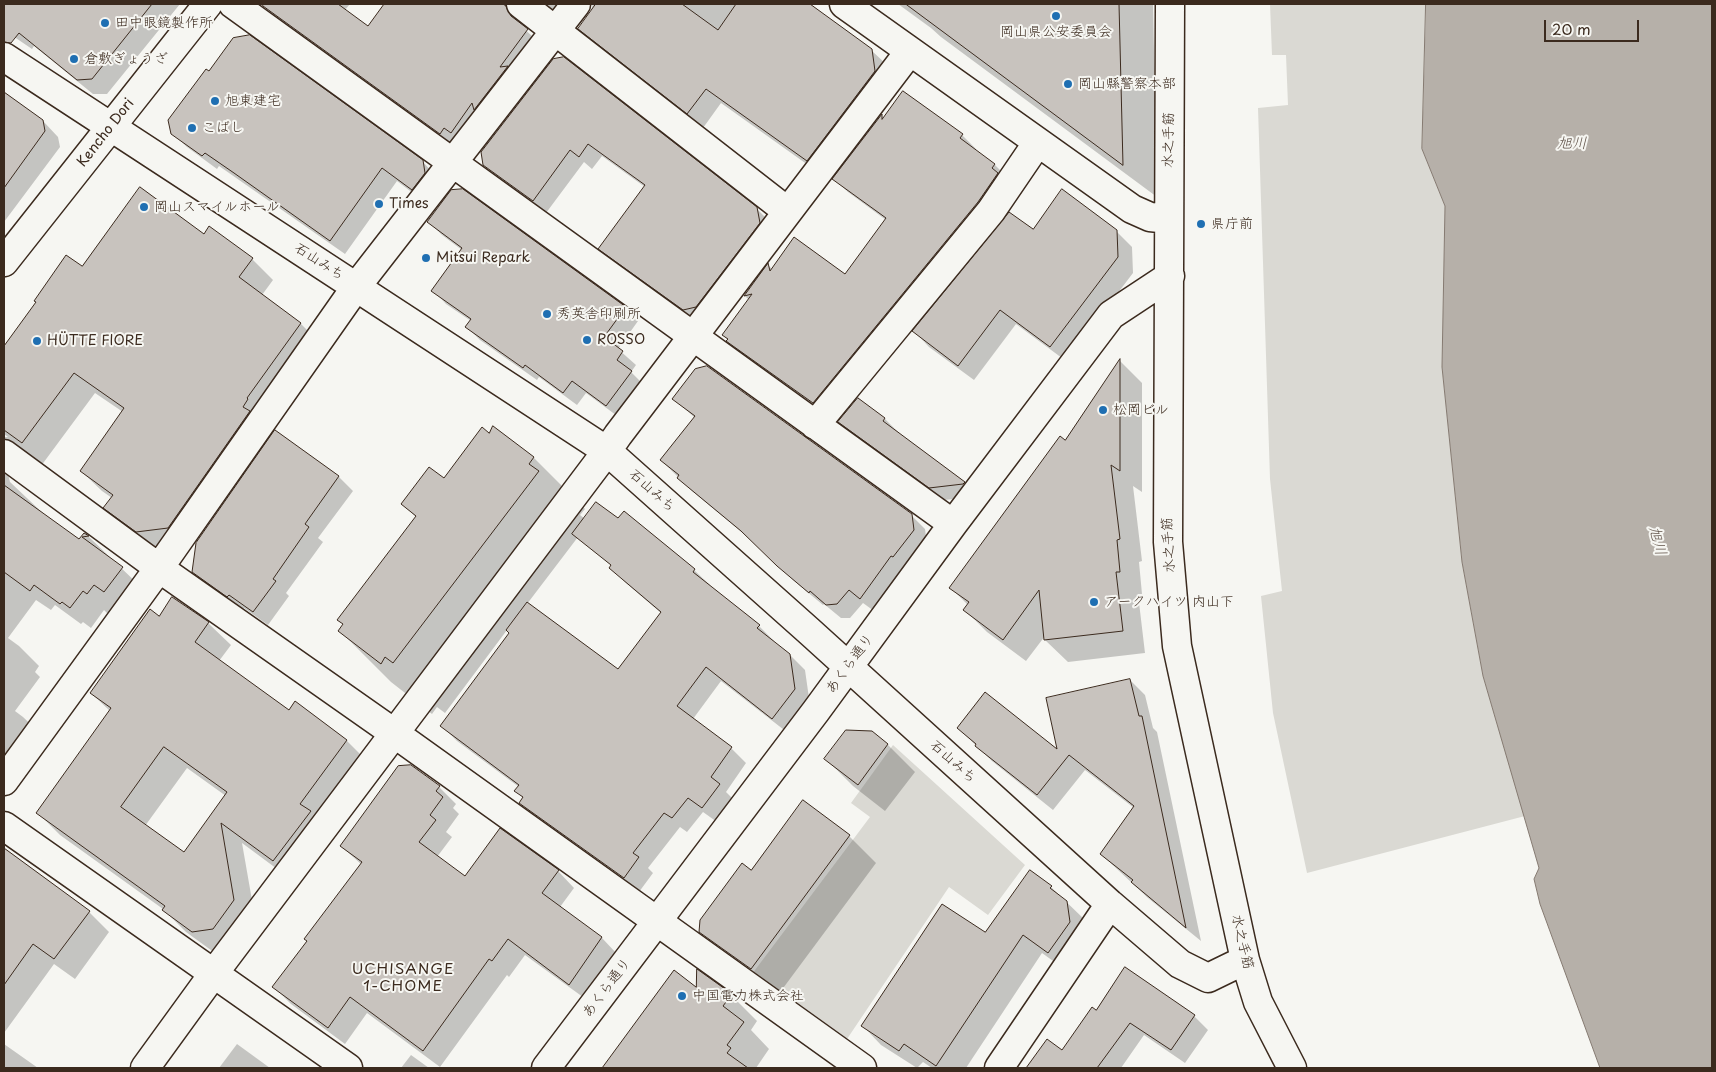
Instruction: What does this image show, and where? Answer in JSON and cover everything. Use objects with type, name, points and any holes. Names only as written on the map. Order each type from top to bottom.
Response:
[{"type":"street","name":"Kencho Dori","points":[[4,262],[208,4]]},
{"type":"street","points":[[233,4],[953,524]]},
{"type":"street","points":[[521,4],[787,211]]},
{"type":"street","points":[[4,781],[159,568],[356,286],[576,4]]},
{"type":"street","points":[[844,4],[1132,209],[1150,217],[1169,219]]},
{"type":"street","name":"水之手筋","points":[[1170,4],[1168,542],[1177,646],[1245,960],[1258,1002],[1292,1068]]},
{"type":"street","points":[[145,1068],[214,973],[607,451],[692,335],[910,51]]},
{"type":"street","name":"石山みち","points":[[4,57],[607,451],[848,666],[1110,904],[1180,964],[1208,978],[1245,960]]},
{"type":"street","points":[[815,425],[991,211],[1038,142]]},
{"type":"street","name":"あくら通り","points":[[546,1068],[658,922],[1110,315],[1170,276]]},
{"type":"street","points":[[4,454],[159,568],[862,1068]]},
{"type":"street","points":[[4,826],[348,1068]]},
{"type":"street","points":[[999,1068],[1110,904]]},
{"type":"shaded area","points":[[1270,4],[1426,4],[1422,149],[1445,206],[1442,367],[1462,562],[1483,676],[1525,816],[1307,873],[1273,713],[1261,596],[1282,591],[1270,479],[1258,108],[1288,105],[1286,55],[1272,55]]},
{"type":"shaded area","points":[[893,745],[1025,865],[988,915],[949,887],[845,1042],[752,974],[870,817],[851,803]]},
{"type":"water","name":"旭川","points":[[1426,4],[1712,4],[1712,1068],[1600,1068],[1540,904],[1534,879],[1539,868],[1483,676],[1462,562],[1442,367],[1445,206],[1422,149]]},
{"type":"building","points":[[4,4],[152,4],[92,79],[77,80],[19,33],[11,43],[4,42]]},
{"type":"building","points":[[263,4],[338,4],[368,26],[384,4],[503,4],[511,16],[528,29],[500,67],[508,66],[474,110],[472,103],[451,133],[444,128],[440,134],[263,6]]},
{"type":"building","points":[[596,4],[682,4],[718,30],[736,4],[810,4],[872,49],[875,71],[807,161],[706,89],[687,114],[578,29]]},
{"type":"building","name":"岡山縣警察本部","points":[[906,4],[1119,4],[1123,165]]},
{"type":"building","points":[[250,35],[423,160],[425,173],[412,190],[382,168],[330,241],[205,153],[202,156],[171,134],[168,120],[206,69],[209,71],[233,38]]},
{"type":"building","points":[[564,57],[757,207],[760,223],[696,307],[683,310],[598,249],[645,185],[588,144],[579,157],[570,150],[533,201],[483,165],[481,152],[553,59]]},
{"type":"building","points":[[903,91],[963,134],[960,138],[995,164],[992,168],[998,173],[978,202],[813,403],[726,341],[728,339],[722,335],[752,294],[744,296],[768,263],[770,271],[794,237],[845,274],[886,218],[832,179],[882,114],[882,119]]},
{"type":"building","points":[[4,92],[43,120],[45,131],[4,188]]},
{"type":"building","points":[[140,187],[204,234],[209,226],[253,258],[239,277],[301,323],[247,398],[243,407],[250,411],[168,528],[136,532],[103,508],[113,495],[80,471],[124,408],[74,373],[22,443],[4,430],[4,346],[36,302],[34,301],[66,255],[82,266]]},
{"type":"building","points":[[463,189],[626,307],[604,337],[623,351],[617,360],[632,371],[606,406],[572,381],[563,393],[525,365],[523,368],[465,327],[471,319],[431,291],[462,248],[427,222],[451,190]]},
{"type":"building","points":[[1062,189],[1117,230],[1118,257],[1050,347],[1000,310],[958,366],[912,331],[1009,212],[1033,229]]},
{"type":"building","points":[[1120,359],[1120,471],[1111,465],[1120,539],[1117,540],[1120,572],[1116,572],[1123,631],[1044,640],[1039,590],[1003,640],[963,610],[969,602],[949,588],[1060,436],[1065,440]]},
{"type":"building","points":[[707,366],[912,514],[914,530],[893,557],[891,556],[860,599],[849,590],[837,604],[826,605],[777,566],[741,531],[677,478],[679,475],[660,460],[695,416],[672,399],[695,369]]},
{"type":"building","points":[[858,398],[885,418],[883,421],[965,482],[963,484],[929,488],[838,422]]},
{"type":"building","points":[[493,426],[534,457],[529,464],[539,471],[393,663],[385,657],[381,664],[338,631],[343,624],[337,620],[416,516],[401,504],[429,467],[444,478],[482,427],[489,433]]},
{"type":"building","points":[[275,430],[339,476],[305,524],[309,527],[273,579],[276,581],[253,612],[229,595],[227,597],[192,572],[196,543]]},
{"type":"building","points":[[4,485],[79,539],[84,533],[89,536],[82,537],[123,567],[104,592],[94,585],[87,594],[83,591],[70,608],[62,602],[60,604],[34,585],[30,591],[4,572]]},
{"type":"building","points":[[596,502],[618,518],[624,511],[695,569],[693,572],[760,625],[757,628],[790,654],[795,689],[772,719],[706,667],[677,706],[732,747],[711,777],[720,784],[702,808],[688,798],[672,818],[664,813],[633,853],[639,857],[624,878],[519,803],[523,797],[514,791],[519,785],[440,726],[509,633],[506,630],[527,602],[618,669],[661,612],[609,568],[611,565],[572,534]]},
{"type":"building","points":[[172,597],[209,622],[195,642],[289,710],[295,701],[347,740],[300,804],[311,811],[273,861],[221,823],[234,900],[213,929],[192,932],[162,910],[165,906],[36,813],[111,708],[90,693],[150,609],[159,616]],"holes":[[[164,747],[227,792],[184,852],[121,807]]]},
{"type":"building","points":[[1130,679],[1139,716],[1142,716],[1186,928],[1131,882],[1133,880],[1100,854],[1134,806],[1069,755],[1037,795],[975,746],[976,744],[957,728],[985,692],[1057,749],[1046,698]]},
{"type":"building","points":[[846,730],[872,731],[888,744],[858,785],[824,759]]},
{"type":"building","points":[[411,765],[440,786],[436,791],[443,797],[430,815],[436,820],[419,842],[465,876],[500,828],[559,870],[542,893],[602,937],[569,985],[508,939],[492,961],[489,959],[423,1051],[350,997],[328,1028],[272,987],[307,941],[304,939],[362,862],[340,846],[398,766]]},
{"type":"building","points":[[803,800],[850,835],[751,969],[699,932],[700,920],[742,863],[751,870]]},
{"type":"building","points":[[4,848],[90,911],[54,959],[33,944],[4,985]]},
{"type":"building","points":[[1030,870],[1052,886],[1050,888],[1067,901],[1070,922],[1048,953],[1023,935],[936,1066],[904,1044],[899,1051],[861,1026],[942,904],[985,932]]},
{"type":"building","points":[[1125,967],[1195,1015],[1171,1050],[1130,1023],[1097,1068],[1026,1068],[1047,1039],[1062,1050],[1092,1007],[1096,1010]]},
{"type":"building","name":"中国電力株式会社","points":[[697,969],[732,994],[723,1006],[744,1022],[727,1045],[731,1048],[727,1053],[748,1068],[602,1068],[674,970],[696,987]]},
{"type":"place","name":"岡山県公安委員会","points":[[1056,16]]},
{"type":"place","name":"田中眼鏡製作所","points":[[105,23]]},
{"type":"place","name":"倉敷ぎょうざ","points":[[74,59]]},
{"type":"place","name":"岡山縣警察本部","points":[[1068,84]]},
{"type":"place","name":"旭東建宅","points":[[215,101]]},
{"type":"place","name":"こばし","points":[[192,128]]},
{"type":"place","name":"Times","points":[[379,204]]},
{"type":"place","name":"岡山スマイルホール","points":[[144,207]]},
{"type":"place","name":"県庁前","points":[[1201,224]]},
{"type":"place","name":"Mitsui Repark","points":[[426,258]]},
{"type":"place","name":"秀英舎印刷所","points":[[547,314]]},
{"type":"place","name":"ROSSO","points":[[587,340]]},
{"type":"place","name":"HÜTTE FIORE","points":[[37,341]]},
{"type":"place","name":"松岡ビル","points":[[1103,410]]},
{"type":"place","name":"アークハイツ 内山下","points":[[1094,602]]},
{"type":"place","name":"中国電力株式会社","points":[[682,996]]},
{"type":"district","name":"UCHISANGE 1-CHOME","points":[[403,978]]}]
